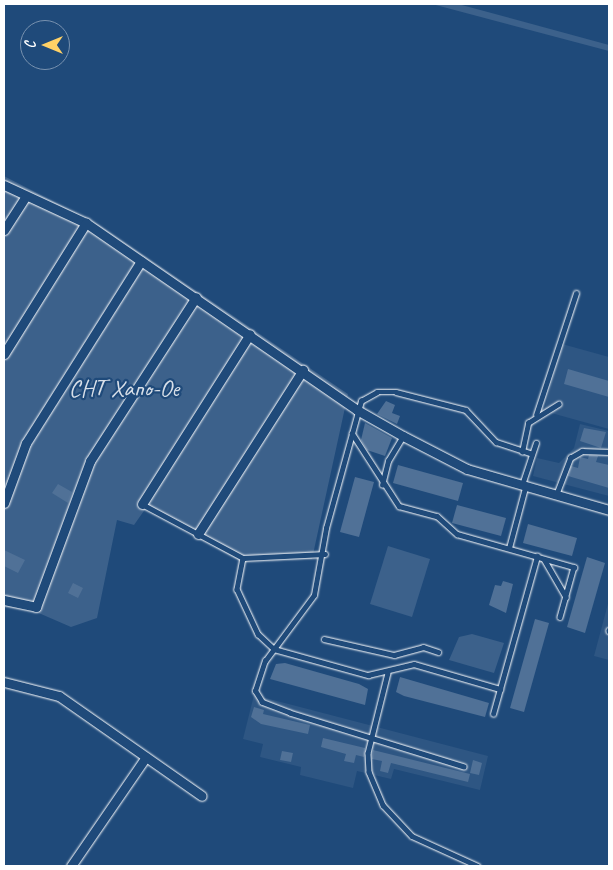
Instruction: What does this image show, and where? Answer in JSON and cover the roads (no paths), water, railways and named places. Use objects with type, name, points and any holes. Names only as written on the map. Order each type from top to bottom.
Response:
[{"type":"street","points":[[4,185],[86,223],[303,370],[358,410],[403,436],[467,469],[523,488],[609,510]]},
{"type":"street","points":[[4,230],[26,196]]},
{"type":"street","points":[[4,354],[86,223]]},
{"type":"street","points":[[4,504],[26,443],[141,261]]},
{"type":"street","points":[[4,600],[36,607],[90,461],[196,297]]},
{"type":"street","points":[[142,504],[250,334]]},
{"type":"street","points":[[198,534],[303,370]]},
{"type":"street","points":[[4,682],[59,696],[202,796]]},
{"type":"street","points":[[71,866],[146,757]]},
{"type":"lane","points":[[536,415],[576,294]]},
{"type":"lane","points":[[464,767],[371,740],[256,697],[265,661],[314,594],[325,554],[326,528],[361,400],[377,392],[396,392],[466,410],[496,442],[532,454]]},
{"type":"lane","points":[[522,452],[528,423],[536,415],[559,404]]},
{"type":"lane","points":[[351,432],[382,485],[399,506],[437,516],[457,534],[574,567],[560,618]]},
{"type":"lane","points":[[382,485],[388,461],[403,436]]},
{"type":"lane","points":[[509,548],[536,443]]},
{"type":"lane","points":[[556,496],[570,458],[582,452],[609,452]]},
{"type":"lane","points":[[142,504],[243,558],[325,554]]},
{"type":"lane","points":[[493,714],[537,556]]},
{"type":"lane","points":[[243,558],[238,589],[258,634],[274,649],[368,675],[388,673],[407,665],[500,689]]},
{"type":"lane","points":[[544,558],[566,597]]},
{"type":"lane","points":[[324,639],[394,655],[423,647],[438,652]]},
{"type":"lane","points":[[404,652],[407,665]]},
{"type":"lane","points":[[388,673],[371,740],[368,772],[383,805],[412,836],[478,866]]},
{"type":"park label","name":"СНТ Хапо-Ое","points":[[124,389]]}]
